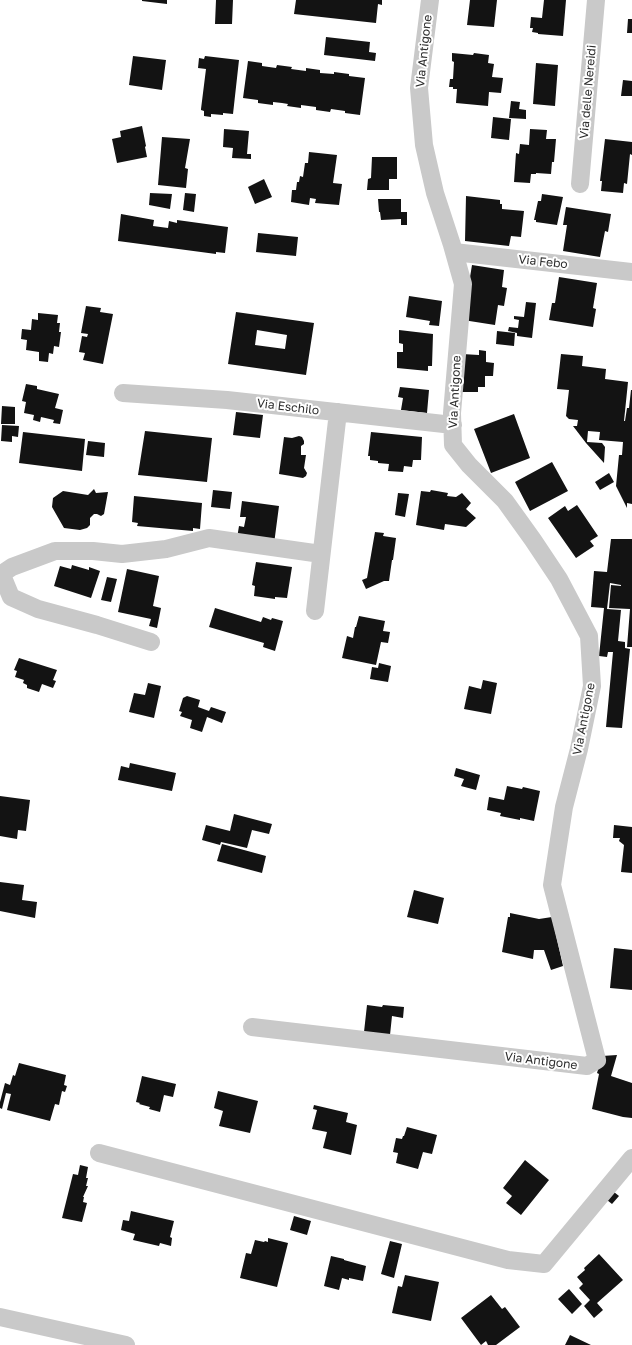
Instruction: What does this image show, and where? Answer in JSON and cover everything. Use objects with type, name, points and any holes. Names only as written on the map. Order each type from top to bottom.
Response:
[{"type":"street","name":"Via Antigone","points":[[252,1027],[587,1066],[597,1060],[552,885],[564,807],[579,750],[592,686],[589,636],[558,579],[533,540],[505,501],[469,465],[453,445],[452,413],[462,284],[454,252],[435,193],[424,145],[419,88],[430,0]]},
{"type":"street","name":"Via delle Nereidi","points":[[580,184],[596,0]]},
{"type":"street","name":"Via Febo","points":[[454,252],[632,272]]},
{"type":"street","name":"Via Eschilo","points":[[123,393],[226,400],[453,425]]},
{"type":"street","points":[[315,612],[338,412]]},
{"type":"street","points":[[151,642],[38,609],[11,597],[4,580],[0,575],[12,567],[55,551],[93,551],[122,554],[166,549],[210,538],[322,554]]},
{"type":"street","points":[[99,1153],[508,1260],[544,1264],[632,1158]]},
{"type":"street","points":[[0,1317],[126,1345]]},
{"type":"building","points":[[167,0],[167,4],[142,1]]},
{"type":"building","points":[[216,0],[233,0],[232,24],[215,24]]},
{"type":"building","points":[[296,0],[382,0],[382,5],[378,4],[376,23],[294,14]]},
{"type":"building","points":[[470,0],[497,0],[494,27],[467,25]]},
{"type":"building","points":[[544,0],[566,0],[563,36],[538,34],[532,32],[533,28],[530,28],[531,17],[542,18]]},
{"type":"building","points":[[628,19],[632,19],[632,33],[627,33]]},
{"type":"building","points":[[326,37],[370,42],[369,52],[376,53],[375,61],[324,55]]},
{"type":"building","points":[[452,53],[489,55],[488,63],[494,64],[492,77],[503,78],[501,93],[489,92],[488,106],[456,103],[457,89],[449,87],[450,79],[453,79],[454,62],[452,61]]},
{"type":"building","points":[[133,56],[166,60],[162,90],[129,85]]},
{"type":"building","points":[[205,56],[239,60],[233,114],[211,114],[211,117],[204,116],[204,111],[201,110],[206,69],[198,68],[199,58],[204,59]]},
{"type":"building","points":[[248,61],[262,63],[262,66],[276,68],[277,65],[306,71],[306,68],[320,70],[320,73],[334,74],[334,72],[365,78],[360,115],[331,109],[330,112],[316,110],[316,107],[301,105],[301,108],[287,106],[288,104],[282,103],[273,102],[273,105],[258,103],[258,100],[243,98]]},
{"type":"building","points":[[536,63],[558,65],[555,106],[533,104]]},
{"type":"building","points":[[623,80],[632,81],[632,96],[621,96]]},
{"type":"building","points":[[511,101],[520,102],[519,109],[526,110],[526,119],[509,118]]},
{"type":"building","points":[[493,117],[511,119],[509,140],[491,138]]},
{"type":"building","points":[[142,126],[147,157],[117,163],[112,139],[121,137],[120,131]]},
{"type":"building","points":[[224,129],[249,131],[247,154],[251,154],[251,159],[232,158],[233,148],[223,147]]},
{"type":"building","points":[[530,129],[547,130],[546,139],[556,139],[554,162],[552,162],[551,174],[531,174],[530,183],[514,182],[516,153],[519,154],[520,144],[529,145]]},
{"type":"building","points":[[162,137],[190,139],[185,168],[188,169],[186,188],[158,185]]},
{"type":"building","points":[[605,139],[632,142],[632,155],[630,154],[627,184],[624,183],[623,193],[601,191],[602,181],[600,181]]},
{"type":"building","points":[[309,152],[337,155],[333,183],[342,184],[339,205],[315,203],[316,199],[310,198],[309,205],[291,202],[292,190],[296,190],[297,182],[299,182],[300,176],[303,177],[305,163],[308,163]]},
{"type":"building","points":[[372,157],[397,157],[397,179],[389,179],[389,190],[367,190],[368,179],[371,178]]},
{"type":"building","points":[[264,179],[272,197],[255,204],[248,187]]},
{"type":"building","points":[[150,193],[172,194],[170,209],[149,205]]},
{"type":"building","points":[[185,193],[196,194],[194,212],[183,210]]},
{"type":"building","points":[[542,194],[563,197],[557,225],[536,222],[536,220],[534,220],[538,201],[541,201]]},
{"type":"building","points":[[466,196],[500,200],[502,209],[524,211],[521,237],[511,236],[509,246],[465,241]]},
{"type":"building","points":[[378,199],[401,199],[401,212],[407,212],[407,225],[401,225],[401,219],[381,220]]},
{"type":"building","points":[[566,207],[611,214],[608,232],[605,231],[600,257],[563,251],[567,225],[563,225]]},
{"type":"building","points":[[121,214],[154,220],[153,226],[168,228],[169,221],[177,223],[177,220],[228,227],[225,253],[216,252],[216,254],[118,241]]},
{"type":"building","points":[[258,233],[298,237],[296,256],[256,252]]},
{"type":"building","points":[[472,265],[504,270],[502,287],[507,288],[504,306],[498,305],[495,325],[463,320]]},
{"type":"building","points":[[559,277],[597,283],[593,308],[596,309],[593,327],[549,320],[552,303],[555,303]]},
{"type":"building","points":[[409,296],[442,301],[439,326],[429,325],[430,321],[406,317]]},
{"type":"building","points":[[526,302],[536,303],[532,338],[517,336],[517,333],[508,331],[509,327],[518,328],[519,320],[514,319],[514,316],[524,317]]},
{"type":"building","points":[[86,306],[101,308],[100,312],[113,314],[103,364],[83,360],[85,353],[79,352],[82,336],[87,337],[88,334],[81,333]]},
{"type":"building","points":[[236,312],[314,323],[306,375],[228,364]],"holes":[[[257,330],[287,335],[285,349],[255,345]]]},
{"type":"building","points":[[38,313],[58,315],[57,323],[60,323],[59,332],[61,332],[59,347],[54,346],[53,354],[49,353],[48,362],[39,361],[39,352],[26,350],[27,340],[21,339],[22,329],[31,330],[32,319],[38,320]]},
{"type":"building","points":[[399,330],[433,334],[432,366],[428,366],[428,371],[397,368],[397,352],[403,352],[403,344],[399,343]]},
{"type":"building","points":[[497,331],[515,333],[514,346],[496,344]]},
{"type":"building","points":[[479,350],[486,351],[486,362],[494,363],[493,376],[485,376],[485,387],[478,387],[478,392],[461,392],[462,354],[479,355]]},
{"type":"building","points":[[561,354],[583,356],[582,366],[606,369],[605,379],[628,382],[624,421],[627,408],[629,408],[632,390],[632,504],[627,503],[627,508],[616,486],[619,455],[622,455],[623,442],[599,440],[600,432],[588,431],[587,442],[602,443],[605,447],[604,463],[573,426],[577,426],[578,420],[569,419],[566,416],[569,390],[557,389]]},
{"type":"building","points":[[26,384],[37,386],[37,389],[59,394],[55,408],[63,410],[60,424],[53,423],[54,420],[41,417],[40,422],[33,420],[34,415],[24,413],[26,402],[22,401]]},
{"type":"building","points":[[400,387],[429,390],[427,413],[401,410],[403,398],[398,397]]},
{"type":"building","points":[[2,406],[15,407],[15,424],[1,424]]},
{"type":"building","points":[[236,412],[263,415],[260,438],[233,435]]},
{"type":"building","points":[[514,414],[530,458],[491,473],[474,429]]},
{"type":"building","points":[[2,425],[19,426],[18,437],[12,436],[12,442],[1,441]]},
{"type":"building","points":[[145,431],[212,438],[207,482],[138,475]]},
{"type":"building","points":[[23,432],[85,439],[82,471],[19,463]]},
{"type":"building","points":[[371,432],[422,437],[421,460],[413,460],[412,467],[404,466],[403,472],[388,471],[389,464],[378,463],[378,461],[370,460],[370,456],[368,456]]},
{"type":"building","points":[[299,436],[302,437],[304,441],[304,444],[301,446],[301,455],[306,455],[304,468],[307,473],[306,476],[303,478],[279,474],[284,437],[292,438]]},
{"type":"building","points":[[88,441],[105,443],[104,457],[86,455]]},
{"type":"building","points":[[552,462],[568,491],[530,511],[515,482]]},
{"type":"building","points":[[609,473],[614,482],[600,490],[595,482]]},
{"type":"building","points":[[94,489],[96,493],[108,492],[104,514],[101,516],[94,514],[90,518],[90,525],[87,528],[80,530],[64,528],[52,507],[53,498],[63,491],[88,495]]},
{"type":"building","points":[[213,490],[232,492],[230,509],[211,507]]},
{"type":"building","points":[[431,490],[448,493],[447,496],[456,497],[462,493],[471,503],[466,509],[476,518],[466,527],[445,524],[444,530],[416,525],[421,491],[430,492]]},
{"type":"building","points":[[398,493],[409,494],[405,517],[395,515]]},
{"type":"building","points":[[134,496],[202,503],[200,529],[193,528],[193,531],[137,526],[138,523],[132,522]]},
{"type":"building","points":[[242,501],[279,506],[274,544],[237,538],[239,526],[244,527],[246,517],[240,517]]},
{"type":"building","points":[[577,505],[598,536],[590,541],[594,546],[576,558],[548,518],[565,506],[568,511]]},
{"type":"building","points":[[375,532],[384,533],[383,536],[396,538],[393,560],[389,581],[384,581],[366,589],[362,580],[367,578]]},
{"type":"building","points":[[611,539],[632,539],[632,647],[627,647],[630,609],[609,608],[611,585],[621,585],[610,583],[607,609],[621,610],[618,641],[625,642],[625,648],[630,649],[622,728],[606,727],[613,652],[608,652],[607,657],[599,656],[604,608],[591,607],[594,571],[607,572]]},
{"type":"building","points":[[256,562],[292,567],[287,598],[275,597],[275,599],[254,596],[255,586],[252,585]]},
{"type":"building","points":[[72,565],[89,570],[89,567],[100,571],[91,598],[54,586],[60,566],[71,569]]},
{"type":"building","points":[[127,569],[159,576],[153,606],[161,608],[157,628],[149,626],[151,619],[118,612]]},
{"type":"building","points":[[107,577],[117,579],[111,602],[101,600]]},
{"type":"building","points":[[215,608],[261,622],[263,617],[271,620],[272,618],[283,621],[275,651],[263,647],[264,643],[209,627]]},
{"type":"building","points":[[359,616],[385,621],[383,631],[390,632],[388,643],[381,642],[376,665],[342,658],[347,636],[353,638]]},
{"type":"building","points":[[19,658],[57,670],[53,680],[56,681],[53,688],[42,684],[39,692],[27,688],[27,685],[23,683],[24,680],[15,677],[17,671],[14,670]]},
{"type":"building","points":[[379,663],[391,666],[388,682],[370,679],[372,667],[378,668]]},
{"type":"building","points":[[483,680],[497,683],[491,714],[464,709],[469,686],[481,689]]},
{"type":"building","points":[[148,683],[161,686],[154,718],[129,712],[134,693],[145,695]]},
{"type":"building","points":[[187,696],[200,700],[198,707],[209,711],[211,707],[226,712],[222,723],[207,717],[202,732],[190,728],[192,720],[180,716],[182,712],[179,711],[183,698]]},
{"type":"building","points":[[130,763],[176,773],[172,791],[118,780],[121,766],[129,768]]},
{"type":"building","points":[[456,768],[480,775],[476,790],[461,786],[464,779],[454,776]]},
{"type":"building","points":[[507,786],[522,789],[523,787],[540,791],[534,821],[500,816],[501,813],[487,810],[489,797],[504,800]]},
{"type":"building","points":[[0,796],[30,800],[26,831],[18,830],[17,839],[0,836]]},
{"type":"building","points":[[234,814],[272,824],[269,834],[252,830],[247,848],[221,842],[220,845],[202,840],[206,825],[230,831]]},
{"type":"building","points":[[614,825],[632,827],[632,873],[621,872],[624,845],[619,841],[620,838],[613,838]]},
{"type":"building","points":[[222,844],[266,856],[262,873],[217,861]]},
{"type":"building","points":[[0,882],[24,885],[22,900],[37,902],[35,918],[0,911]]},
{"type":"building","points":[[414,890],[444,898],[438,924],[407,917]]},
{"type":"building","points":[[510,913],[539,919],[552,917],[563,966],[551,970],[544,950],[534,950],[533,959],[502,952]]},
{"type":"building","points":[[614,948],[632,950],[632,990],[610,988]]},
{"type":"building","points":[[367,1005],[404,1007],[403,1018],[392,1016],[390,1035],[364,1032]]},
{"type":"building","points":[[617,1055],[611,1076],[632,1083],[632,1118],[592,1109],[599,1074],[597,1073],[602,1056]]},
{"type":"building","points":[[19,1063],[66,1075],[64,1085],[67,1086],[65,1092],[62,1091],[59,1105],[55,1104],[50,1121],[7,1110],[11,1094],[6,1093],[2,1109],[0,1108],[5,1083],[10,1085],[13,1075],[15,1076]]},
{"type":"building","points":[[142,1076],[176,1084],[173,1097],[164,1095],[160,1112],[149,1109],[150,1107],[136,1102]]},
{"type":"building","points":[[218,1091],[258,1101],[250,1133],[219,1126],[223,1111],[214,1108]]},
{"type":"building","points":[[314,1105],[348,1113],[346,1122],[357,1125],[351,1155],[323,1148],[327,1132],[312,1129],[317,1110],[313,1109]]},
{"type":"building","points":[[407,1127],[437,1135],[432,1154],[423,1152],[418,1169],[396,1163],[398,1153],[393,1152],[396,1138],[402,1139]]},
{"type":"building","points":[[525,1160],[549,1180],[521,1215],[506,1203],[512,1196],[503,1188]]},
{"type":"building","points":[[80,1165],[88,1167],[86,1186],[88,1186],[83,1197],[83,1202],[87,1203],[82,1222],[62,1218],[73,1174],[78,1175]]},
{"type":"building","points":[[614,1192],[619,1196],[612,1204],[607,1200]]},
{"type":"building","points":[[131,1211],[174,1221],[170,1237],[172,1238],[171,1246],[160,1243],[159,1246],[133,1240],[135,1234],[121,1230],[123,1220],[129,1221]]},
{"type":"building","points":[[294,1216],[311,1221],[307,1235],[290,1230]]},
{"type":"building","points":[[268,1238],[288,1243],[277,1287],[240,1278],[246,1253],[251,1254],[255,1240],[268,1242]]},
{"type":"building","points":[[390,1241],[402,1244],[394,1278],[381,1274]]},
{"type":"building","points":[[599,1254],[623,1280],[597,1303],[603,1310],[594,1318],[584,1306],[590,1300],[579,1288],[583,1284],[577,1277]]},
{"type":"building","points":[[331,1256],[366,1266],[363,1281],[342,1278],[339,1290],[324,1286]]},
{"type":"building","points":[[405,1275],[439,1282],[431,1321],[392,1313],[398,1286],[402,1287]]},
{"type":"building","points":[[569,1289],[582,1304],[572,1314],[558,1299]]},
{"type":"building","points":[[491,1295],[502,1309],[505,1307],[520,1327],[496,1345],[488,1345],[486,1341],[481,1345],[461,1318]]},
{"type":"building","points":[[570,1335],[591,1345],[565,1345]]}]
